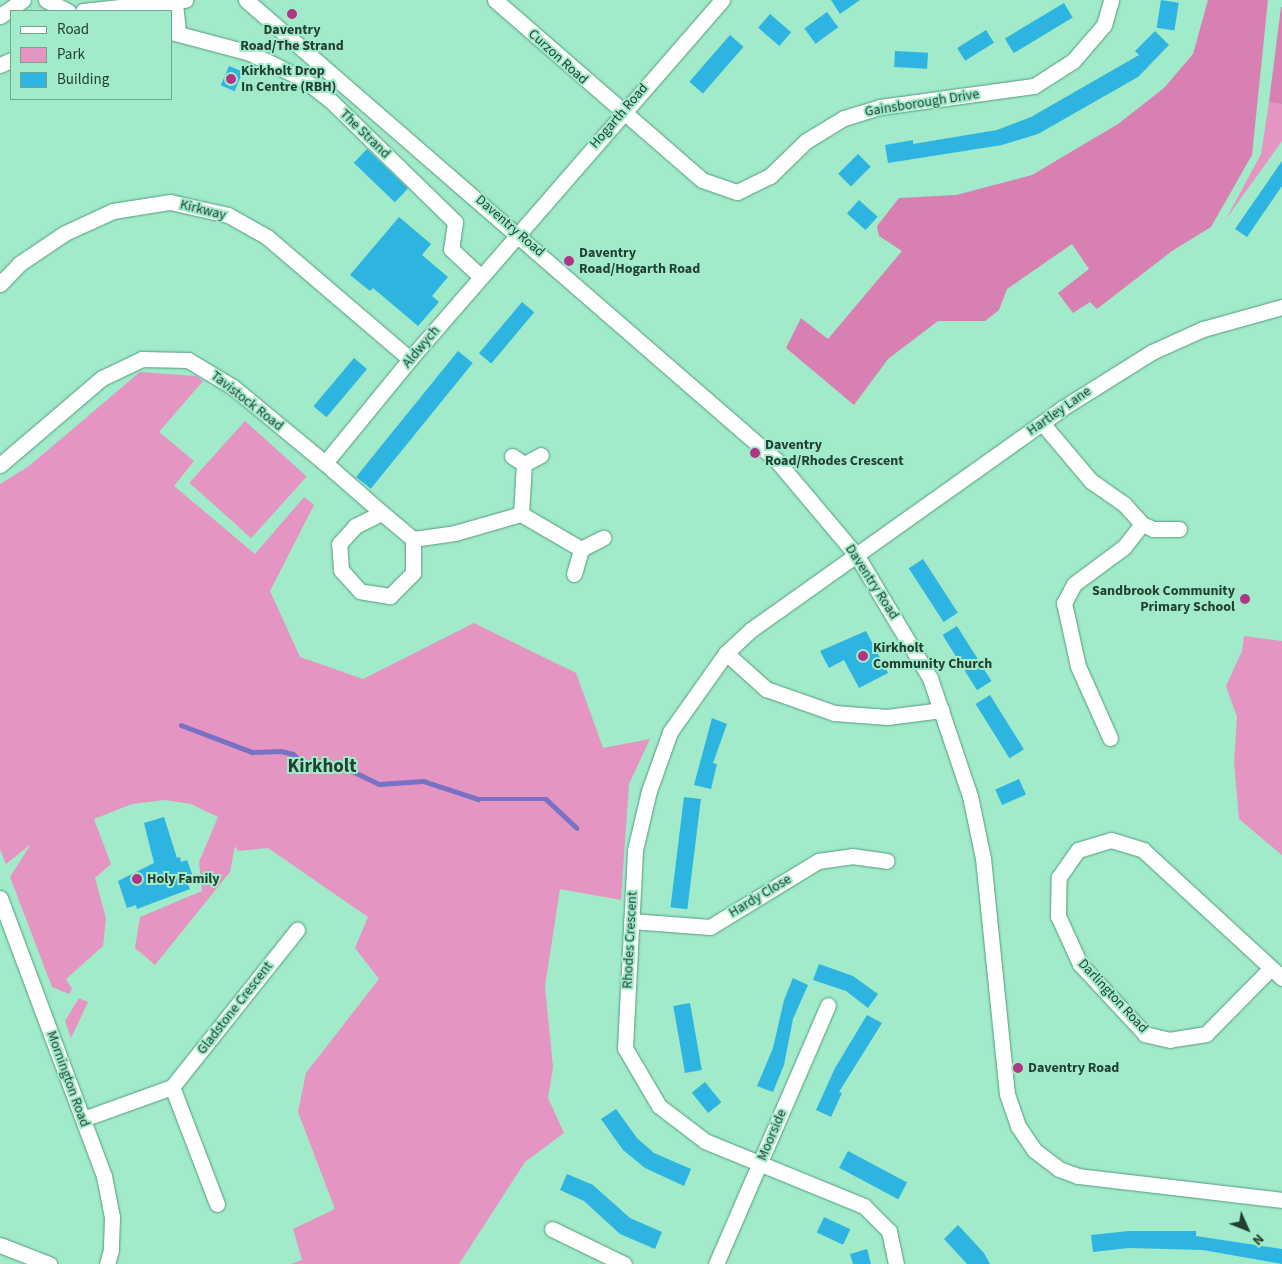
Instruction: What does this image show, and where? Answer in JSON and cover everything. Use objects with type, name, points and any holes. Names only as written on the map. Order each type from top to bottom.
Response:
[{"type":"street","points":[[0,16],[23,0]]},
{"type":"street","points":[[46,0],[66,10]]},
{"type":"street","name":"Daventry Road","points":[[246,0],[518,233],[777,461],[857,556],[930,678],[970,796],[983,858],[1007,1094],[1026,1140],[1042,1158],[1078,1176],[1282,1200]]},
{"type":"street","name":"Curzon Road","points":[[495,0],[621,113]]},
{"type":"street","name":"Hogarth Road","points":[[518,233],[621,113],[722,0]]},
{"type":"street","name":"Gainsborough Drive","points":[[621,113],[702,180],[738,192],[770,176],[806,141],[844,118],[880,107],[1034,86],[1074,61],[1104,25],[1111,0]]},
{"type":"street","points":[[94,10],[180,1],[175,32]]},
{"type":"street","name":"The Strand","points":[[175,32],[250,53],[303,79],[329,99],[456,222],[452,249],[481,277]]},
{"type":"street","name":"Kirkway","points":[[0,284],[19,264],[65,233],[112,211],[170,202],[228,215],[267,237],[410,360]]},
{"type":"street","name":"Aldwych","points":[[325,463],[518,233]]},
{"type":"street","name":"Hartley Lane","points":[[857,556],[1042,423],[1152,352],[1203,329],[1282,307]]},
{"type":"street","name":"Tavistock Road","points":[[0,465],[102,378],[142,359],[188,360],[217,376],[325,463],[382,513]]},
{"type":"street","points":[[1042,423],[1091,481],[1124,504],[1142,524],[1153,529],[1179,529]]},
{"type":"street","points":[[521,514],[518,460],[541,455]]},
{"type":"street","points":[[413,539],[414,573],[390,596],[360,592],[341,570],[339,544],[354,526],[382,513],[413,539],[455,533],[521,514],[580,549]]},
{"type":"street","points":[[1110,738],[1078,666],[1064,603],[1074,584],[1124,547],[1142,524]]},
{"type":"street","points":[[580,549],[603,538]]},
{"type":"street","points":[[574,574],[580,549]]},
{"type":"street","name":"Rhodes Crescent","points":[[857,556],[752,629],[726,653],[670,732],[649,791],[635,850],[625,1048],[659,1106],[705,1141],[864,1206],[888,1231],[896,1264]]},
{"type":"street","points":[[726,653],[766,689],[834,713],[888,717],[942,710]]},
{"type":"street","name":"Darlington Road","points":[[1111,840],[1143,850],[1276,973],[1206,1034],[1170,1040],[1145,1034],[1080,964],[1058,916],[1060,877],[1078,850],[1111,840]]},
{"type":"street","name":"Hardy Close","points":[[631,921],[710,927],[818,861],[852,856],[887,861]]},
{"type":"street","name":"Mornington Road","points":[[0,898],[104,1176],[112,1217],[111,1250],[107,1264]]},
{"type":"street","name":"Gladstone Crescent","points":[[172,1087],[297,930]]},
{"type":"street","name":"Moorside","points":[[716,1264],[828,1005]]},
{"type":"street","points":[[83,1119],[172,1087],[216,1204]]},
{"type":"street","points":[[552,1229],[624,1264]]},
{"type":"street","points":[[0,1244],[49,1264]]},
{"type":"green space","points":[[1269,102],[1282,104],[1282,141],[1226,219],[1261,154]]},
{"type":"green space","points":[[140,372],[196,376],[203,381],[159,432],[194,461],[174,486],[255,554],[304,497],[314,505],[270,591],[300,657],[363,679],[474,623],[576,673],[603,748],[650,739],[629,784],[621,900],[560,889],[545,986],[553,1067],[548,1098],[564,1133],[525,1162],[459,1264],[291,1264],[302,1260],[293,1229],[335,1209],[298,1112],[306,1073],[379,979],[355,948],[368,917],[268,848],[238,851],[235,846],[230,872],[155,965],[135,948],[140,917],[202,891],[199,862],[218,817],[191,804],[165,800],[132,804],[94,819],[111,864],[95,878],[106,918],[103,946],[66,979],[72,989],[69,994],[52,987],[10,877],[31,844],[6,864],[0,849],[0,484],[29,466]]},
{"type":"green space","points":[[245,421],[307,477],[251,538],[189,483]]},
{"type":"green space","points":[[1244,636],[1282,641],[1282,855],[1239,819],[1234,762],[1237,717],[1226,686],[1242,651]]},
{"type":"green space","points":[[79,998],[88,1002],[71,1038],[65,1021]]},
{"type":"shaded area","points":[[1208,0],[1268,0],[1252,155],[1211,227],[1172,251],[1097,309],[1090,302],[1073,313],[1058,293],[1089,269],[1072,244],[1007,289],[999,310],[985,321],[938,321],[888,359],[854,405],[786,348],[801,318],[828,339],[902,251],[879,236],[877,226],[899,198],[956,195],[1032,175],[1118,124],[1164,88],[1193,54]]},
{"type":"shaded area","points":[[1282,7],[1282,104],[1269,102]]},
{"type":"building","points":[[831,0],[860,0],[840,14]]},
{"type":"building","points":[[1161,0],[1179,3],[1174,30],[1157,28]]},
{"type":"building","points":[[1064,3],[1073,18],[1014,53],[1005,39]]},
{"type":"building","points":[[827,12],[838,27],[816,44],[804,28]]},
{"type":"building","points":[[770,14],[791,32],[779,46],[758,28]]},
{"type":"building","points":[[986,30],[994,43],[965,61],[957,48]]},
{"type":"building","points":[[1155,31],[1169,45],[1138,77],[1038,134],[1002,145],[888,163],[885,145],[913,140],[913,144],[997,130],[1031,117],[1139,55],[1135,51]]},
{"type":"building","points":[[730,35],[744,47],[703,94],[689,82]]},
{"type":"building","points":[[895,51],[928,53],[927,69],[894,67]]},
{"type":"building","name":"Kirkholt Drop In Centre (RBH)","points":[[229,66],[243,72],[235,91],[221,85]]},
{"type":"building","points":[[367,149],[408,189],[395,202],[354,163]]},
{"type":"building","points":[[858,154],[871,167],[851,187],[838,174]]},
{"type":"building","points":[[1282,161],[1282,186],[1247,237],[1235,229]]},
{"type":"building","points":[[859,200],[878,217],[866,230],[847,213]]},
{"type":"building","points":[[399,217],[431,244],[422,255],[448,277],[432,296],[439,302],[418,326],[373,288],[370,291],[350,275]]},
{"type":"building","points":[[522,302],[534,312],[491,364],[479,353]]},
{"type":"building","points":[[458,351],[473,363],[371,489],[356,477]]},
{"type":"building","points":[[354,358],[367,369],[327,417],[314,406]]},
{"type":"building","points":[[923,559],[958,613],[944,622],[909,568]]},
{"type":"building","points":[[957,626],[991,681],[977,690],[943,635]]},
{"type":"building","points":[[866,631],[888,673],[859,688],[844,660],[829,668],[820,651]]},
{"type":"building","points":[[990,695],[1024,749],[1009,758],[976,704]]},
{"type":"building","points":[[712,718],[727,724],[713,763],[717,764],[711,789],[694,785]]},
{"type":"building","points":[[1019,779],[1026,795],[1002,805],[995,790]]},
{"type":"building","points":[[684,797],[701,799],[687,909],[670,907]]},
{"type":"building","points":[[164,817],[177,858],[180,857],[181,862],[187,860],[195,882],[188,884],[190,889],[137,909],[136,905],[127,908],[118,881],[154,863],[144,823]]},
{"type":"building","points":[[819,964],[853,976],[878,994],[868,1008],[846,991],[813,980]]},
{"type":"building","points":[[793,978],[808,985],[793,1019],[784,1065],[773,1092],[757,1086],[773,1048],[784,1000]]},
{"type":"building","points":[[690,1003],[702,1070],[685,1073],[673,1006]]},
{"type":"building","points":[[867,1015],[882,1023],[839,1092],[842,1093],[831,1117],[816,1110],[835,1068]]},
{"type":"building","points":[[705,1082],[721,1102],[708,1113],[692,1093]]},
{"type":"building","points":[[616,1109],[637,1138],[654,1153],[691,1169],[684,1186],[645,1168],[623,1150],[601,1119]]},
{"type":"building","points":[[848,1151],[907,1182],[898,1199],[839,1168]]},
{"type":"building","points":[[567,1174],[593,1185],[630,1218],[662,1232],[655,1249],[620,1234],[584,1201],[560,1190]]},
{"type":"building","points":[[824,1217],[850,1229],[843,1245],[817,1232]]},
{"type":"building","points":[[958,1225],[984,1253],[990,1264],[967,1264],[944,1239]]},
{"type":"building","points":[[1129,1231],[1196,1231],[1196,1236],[1282,1249],[1282,1264],[1203,1250],[1129,1248],[1093,1252],[1091,1235]]},
{"type":"building","points":[[867,1249],[871,1264],[853,1264],[850,1254]]},
{"type":"waterway","points":[[181,725],[252,752],[281,751],[293,754],[304,764],[340,765],[379,784],[423,781],[478,799],[546,799],[577,828]]},
{"type":"place","name":"Daventry Road/The Strand","points":[[292,14]]},
{"type":"place","name":"Kirkholt Drop In Centre (RBH)","points":[[231,79]]},
{"type":"place","name":"Daventry Road/Hogarth Road","points":[[569,261]]},
{"type":"place","name":"Daventry Road/Rhodes Crescent","points":[[755,453]]},
{"type":"place","name":"Sandbrook Community Primary School","points":[[1245,599]]},
{"type":"place","name":"Kirkholt Community Church","points":[[863,656]]},
{"type":"place","name":"Holy Family","points":[[137,879]]},
{"type":"place","name":"Daventry Road","points":[[1018,1068]]},
{"type":"district","name":"Kirkholt","points":[[322,767]]}]
